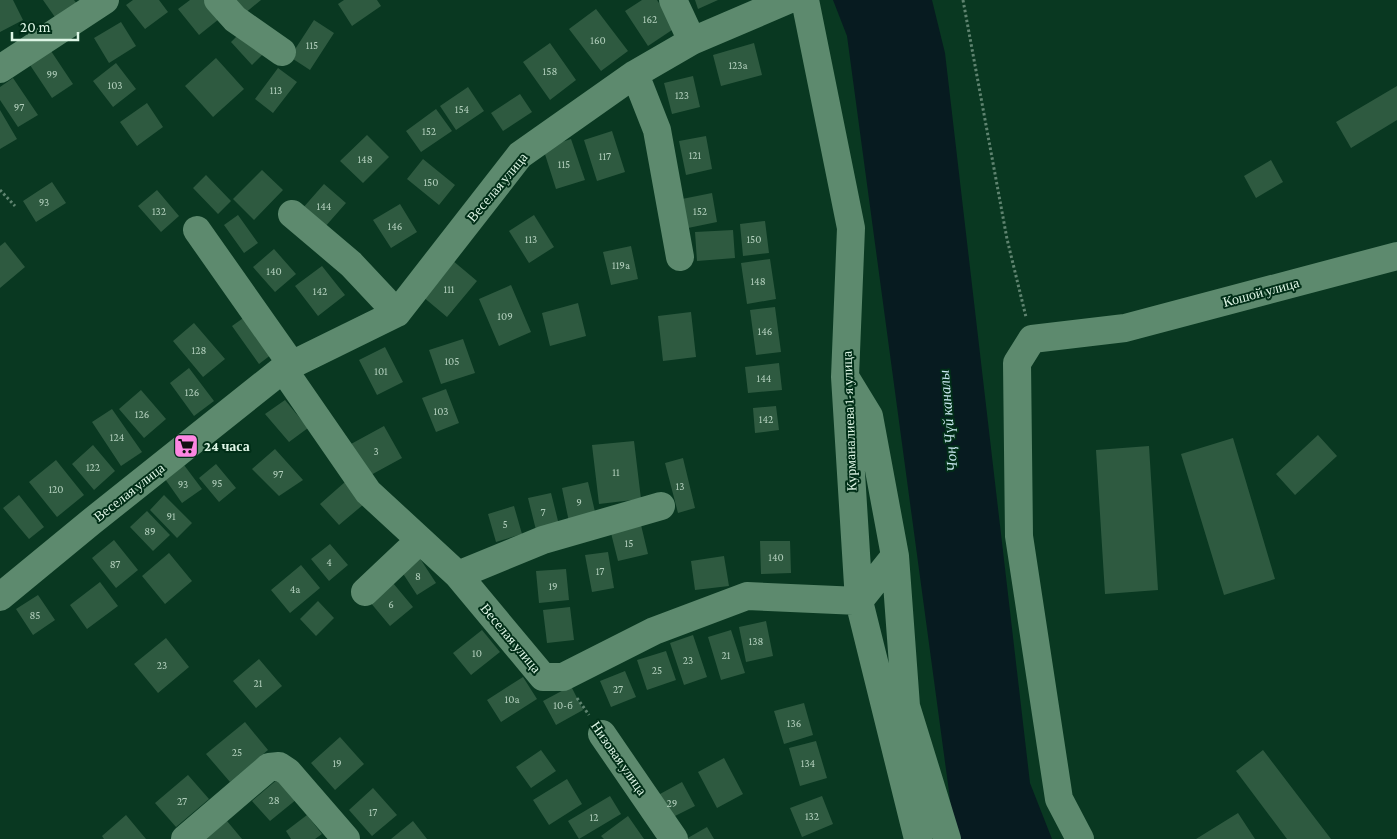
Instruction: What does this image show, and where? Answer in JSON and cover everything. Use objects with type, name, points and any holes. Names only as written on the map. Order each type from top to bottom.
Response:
[{"type":"street","points":[[0,70],[106,0]]},
{"type":"street","points":[[218,0],[235,19],[282,52]]},
{"type":"street","points":[[673,0],[692,41]]},
{"type":"street","name":"Веселая улица","points":[[0,597],[91,522],[287,367],[397,314],[520,156],[635,74],[692,41],[788,0]]},
{"type":"street","name":"Курманалиева 1-я улица","points":[[804,0],[851,228],[845,377],[859,601],[918,839]]},
{"type":"street","points":[[635,74],[657,130],[680,257]]},
{"type":"street","points":[[292,214],[351,264],[397,314]]},
{"type":"street","points":[[197,230],[287,367]]},
{"type":"street","name":"Кошой улица","points":[[1032,340],[1125,328],[1397,256]]},
{"type":"street","points":[[1032,340],[1017,363],[1019,536],[1059,799],[1080,839]]},
{"type":"street","name":"Веселая улица","points":[[287,367],[368,492],[458,575],[544,677],[563,678]]},
{"type":"street","points":[[845,377],[869,416],[895,556],[906,706],[947,839]]},
{"type":"street","points":[[458,575],[543,540],[661,506]]},
{"type":"street","points":[[365,592],[420,540]]},
{"type":"street","points":[[563,678],[654,631],[746,596],[859,601],[895,556]]},
{"type":"street","name":"Низовая улица","points":[[602,734],[674,839]]},
{"type":"street","points":[[185,839],[269,768],[279,766],[288,772],[346,839]]},
{"type":"path","points":[[963,0],[1007,239],[1032,340]]},
{"type":"path","points":[[0,190],[14,206]]},
{"type":"path","name":"Низовая улица","points":[[563,678],[602,734]]},
{"type":"water","name":"Чоң Чүй каналы","points":[[833,0],[932,0],[945,53],[1030,783],[1052,839],[961,839],[952,814],[847,36]]},
{"type":"building","points":[[0,0],[13,0],[23,20],[0,32]]},
{"type":"building","points":[[43,0],[74,0],[78,5],[57,20]]},
{"type":"building","points":[[133,0],[159,0],[168,12],[145,29],[126,5]]},
{"type":"building","points":[[190,0],[204,0],[219,19],[199,35],[178,9]]},
{"type":"building","points":[[233,0],[261,0],[244,14]]},
{"type":"building","points":[[344,0],[377,0],[381,6],[352,26],[338,4]]},
{"type":"building","points":[[642,0],[657,0],[675,28],[648,46],[625,11]]},
{"type":"building","points":[[695,0],[718,0],[698,9]]},
{"type":"building","points":[[596,9],[628,51],[601,71],[569,29]]},
{"type":"building","points":[[314,20],[334,33],[310,70],[290,57]]},
{"type":"building","points":[[121,22],[136,46],[109,63],[94,38]]},
{"type":"building","points":[[245,28],[267,50],[252,65],[231,42]]},
{"type":"building","points":[[550,43],[576,80],[550,100],[523,62]]},
{"type":"building","points":[[754,43],[762,75],[721,86],[713,55]]},
{"type":"building","points":[[51,51],[73,84],[52,98],[30,65]]},
{"type":"building","points":[[216,58],[244,89],[213,117],[185,86]]},
{"type":"building","points":[[116,63],[136,89],[113,107],[93,81]]},
{"type":"building","points":[[278,68],[297,82],[273,113],[255,99]]},
{"type":"building","points":[[693,76],[700,107],[672,114],[664,83]]},
{"type":"building","points":[[13,78],[38,115],[18,127],[0,100],[0,87]]},
{"type":"building","points":[[1397,86],[1397,120],[1351,148],[1336,122]]},
{"type":"building","points":[[468,87],[484,111],[456,130],[440,106]]},
{"type":"building","points":[[520,94],[532,112],[503,131],[491,113]]},
{"type":"building","points":[[147,103],[163,127],[137,146],[120,122]]},
{"type":"building","points":[[436,109],[452,131],[421,152],[406,131]]},
{"type":"building","points":[[0,110],[17,139],[0,149]]},
{"type":"building","points":[[612,131],[625,172],[597,181],[584,140]]},
{"type":"building","points":[[367,135],[389,157],[363,183],[340,161]]},
{"type":"building","points":[[706,136],[712,169],[686,175],[679,141]]},
{"type":"building","points":[[571,139],[585,180],[556,189],[543,148]]},
{"type":"building","points":[[423,159],[455,185],[439,205],[407,179]]},
{"type":"building","points":[[1271,160],[1283,182],[1256,198],[1244,176]]},
{"type":"building","points":[[262,170],[283,190],[254,220],[233,199]]},
{"type":"building","points":[[206,175],[231,201],[218,214],[193,188]]},
{"type":"building","points":[[52,182],[66,203],[36,222],[23,201]]},
{"type":"building","points":[[324,184],[346,203],[324,228],[302,209]]},
{"type":"building","points":[[157,190],[179,216],[161,232],[138,206]]},
{"type":"building","points":[[712,193],[717,222],[688,228],[682,199]]},
{"type":"building","points":[[400,204],[417,232],[391,248],[373,220]]},
{"type":"building","points":[[238,215],[258,243],[244,253],[224,225]]},
{"type":"building","points":[[534,215],[554,247],[529,263],[509,231]]},
{"type":"building","points":[[765,221],[769,253],[743,256],[740,224]]},
{"type":"building","points":[[733,230],[735,258],[697,261],[695,232]]},
{"type":"building","points":[[5,242],[25,267],[0,288],[0,246]]},
{"type":"building","points":[[631,246],[638,279],[611,285],[603,252]]},
{"type":"building","points":[[274,249],[296,274],[275,292],[253,267]]},
{"type":"building","points":[[770,259],[776,299],[747,304],[741,263]]},
{"type":"building","points":[[452,260],[477,281],[447,317],[422,296]]},
{"type":"building","points":[[322,266],[345,295],[318,316],[295,286]]},
{"type":"building","points":[[511,285],[531,332],[499,346],[479,299]]},
{"type":"building","points":[[578,303],[586,336],[550,346],[542,313]]},
{"type":"building","points":[[775,307],[781,352],[756,355],[750,310]]},
{"type":"building","points":[[691,312],[696,357],[663,361],[658,316]]},
{"type":"building","points":[[249,314],[276,351],[259,364],[232,326]]},
{"type":"building","points":[[194,323],[225,359],[203,377],[173,341]]},
{"type":"building","points":[[463,339],[475,373],[441,384],[429,350]]},
{"type":"building","points":[[385,347],[403,382],[377,395],[359,360]]},
{"type":"building","points":[[779,363],[782,390],[748,393],[745,367]]},
{"type":"building","points":[[189,368],[214,401],[194,416],[170,383]]},
{"type":"building","points":[[446,389],[459,423],[436,432],[422,398]]},
{"type":"building","points":[[141,390],[166,419],[144,438],[119,409]]},
{"type":"building","points":[[285,400],[308,428],[289,442],[265,414]]},
{"type":"building","points":[[776,406],[779,430],[755,433],[753,408]]},
{"type":"building","points":[[112,409],[142,452],[121,466],[92,422]]},
{"type":"building","points":[[384,426],[402,458],[369,476],[351,444]]},
{"type":"building","points":[[1318,435],[1337,456],[1295,495],[1276,474]]},
{"type":"building","points":[[1233,438],[1275,579],[1224,595],[1181,454]]},
{"type":"building","points":[[634,441],[641,499],[599,504],[592,445]]},
{"type":"building","points":[[93,445],[115,471],[94,490],[72,464]]},
{"type":"building","points":[[1149,446],[1158,590],[1105,594],[1096,450]]},
{"type":"building","points":[[275,449],[303,480],[279,496],[252,469]]},
{"type":"building","points":[[683,458],[695,508],[678,513],[665,463]]},
{"type":"building","points":[[56,460],[84,495],[57,517],[29,482]]},
{"type":"building","points":[[216,464],[236,488],[219,502],[199,478]]},
{"type":"building","points":[[184,465],[202,489],[182,503],[165,479]]},
{"type":"building","points":[[345,482],[364,504],[339,525],[320,504]]},
{"type":"building","points":[[588,482],[596,516],[569,522],[562,488]]},
{"type":"building","points":[[551,493],[559,525],[536,530],[528,498]]},
{"type":"building","points":[[19,495],[44,527],[29,539],[3,508]]},
{"type":"building","points":[[164,495],[192,523],[177,538],[150,510]]},
{"type":"building","points":[[514,506],[522,534],[496,542],[488,514]]},
{"type":"building","points":[[147,511],[170,535],[153,551],[130,527]]},
{"type":"building","points":[[641,525],[648,554],[618,561],[611,533]]},
{"type":"building","points":[[114,540],[138,570],[116,588],[92,558]]},
{"type":"building","points":[[760,541],[790,541],[791,573],[761,574]]},
{"type":"building","points":[[330,544],[348,565],[329,581],[311,559]]},
{"type":"building","points":[[608,552],[614,588],[592,592],[585,555]]},
{"type":"building","points":[[169,553],[192,581],[165,604],[142,576]]},
{"type":"building","points":[[724,556],[729,586],[695,590],[691,561]]},
{"type":"building","points":[[419,557],[436,583],[417,595],[400,569]]},
{"type":"building","points":[[301,565],[320,588],[290,613],[271,590]]},
{"type":"building","points":[[566,569],[569,600],[539,603],[536,571]]},
{"type":"building","points":[[100,582],[118,606],[87,629],[70,605]]},
{"type":"building","points":[[393,583],[413,607],[390,626],[370,602]]},
{"type":"building","points":[[38,595],[55,620],[33,635],[16,609]]},
{"type":"building","points":[[318,601],[334,618],[316,636],[300,619]]},
{"type":"building","points":[[570,607],[574,640],[547,643],[543,610]]},
{"type":"building","points":[[766,621],[773,656],[746,662],[739,627]]},
{"type":"building","points":[[482,630],[500,652],[471,675],[453,653]]},
{"type":"building","points":[[731,630],[745,673],[721,680],[708,637]]},
{"type":"building","points":[[693,635],[707,677],[684,685],[670,643]]},
{"type":"building","points":[[166,638],[189,667],[158,693],[134,664]]},
{"type":"building","points":[[666,651],[676,680],[647,690],[637,660]]},
{"type":"building","points":[[259,659],[282,686],[256,708],[233,681]]},
{"type":"building","points":[[625,671],[636,697],[611,707],[600,681]]},
{"type":"building","points":[[523,677],[537,699],[501,722],[487,700]]},
{"type":"building","points":[[571,686],[583,710],[556,725],[543,701]]},
{"type":"building","points":[[804,703],[813,735],[784,744],[774,711]]},
{"type":"building","points":[[245,722],[268,750],[230,782],[206,754]]},
{"type":"building","points":[[340,737],[364,764],[335,790],[311,763]]},
{"type":"building","points":[[816,741],[827,778],[800,786],[789,748]]},
{"type":"building","points":[[541,750],[556,771],[531,788],[516,767]]},
{"type":"building","points":[[1263,750],[1331,839],[1287,839],[1236,771]]},
{"type":"building","points":[[724,758],[743,794],[717,808],[698,772]]},
{"type":"building","points":[[188,775],[209,799],[176,827],[155,803]]},
{"type":"building","points":[[279,778],[297,799],[270,821],[252,801]]},
{"type":"building","points":[[567,779],[582,804],[549,825],[533,800]]},
{"type":"building","points":[[682,782],[695,806],[661,823],[649,800]]},
{"type":"building","points":[[373,788],[397,815],[372,836],[349,810]]},
{"type":"building","points":[[610,796],[621,814],[579,839],[568,821]]},
{"type":"building","points":[[822,796],[833,824],[802,837],[790,808]]},
{"type":"building","points":[[1238,813],[1255,839],[1196,839]]},
{"type":"building","points":[[126,815],[146,839],[104,839],[102,836]]},
{"type":"building","points":[[307,815],[322,834],[315,839],[291,839],[286,831]]},
{"type":"building","points":[[628,816],[644,839],[604,839],[601,836]]},
{"type":"building","points":[[227,821],[242,839],[206,839]]},
{"type":"building","points":[[413,821],[427,839],[391,839]]},
{"type":"building","points":[[707,827],[714,839],[686,839]]},
{"type":"place","name":"24 часа","points":[[186,446]]}]
